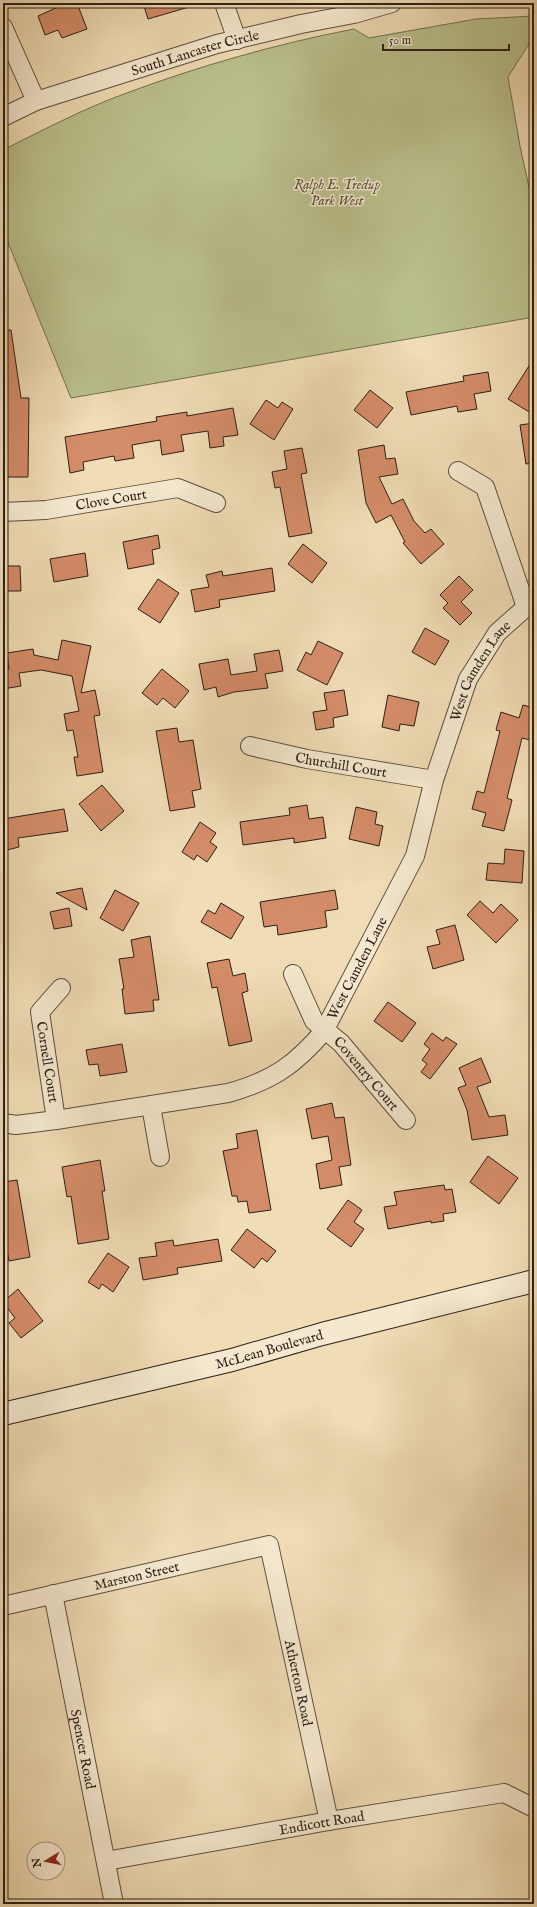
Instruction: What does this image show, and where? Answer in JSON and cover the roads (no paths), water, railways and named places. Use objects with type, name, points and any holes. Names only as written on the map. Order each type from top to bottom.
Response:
[{"type":"main road","name":"McLean Boulevard","points":[[3,1414],[232,1360],[322,1334],[534,1281]]},
{"type":"street","points":[[224,3],[236,40]]},
{"type":"street","name":"South Lancaster Circle","points":[[3,118],[36,101],[236,40],[301,24],[354,14],[392,3]]},
{"type":"street","points":[[3,27],[36,101]]},
{"type":"street","points":[[458,471],[485,487],[530,603]]},
{"type":"street","name":"Clove Court","points":[[3,512],[46,510],[178,488],[216,503]]},
{"type":"street","name":"West Camden Lane","points":[[3,1123],[16,1125],[56,1120],[228,1093],[254,1086],[280,1072],[306,1052],[324,1031],[415,856],[434,780],[468,679],[497,633],[530,603]]},
{"type":"street","name":"Churchill Court","points":[[250,746],[307,759],[434,780]]},
{"type":"street","name":"Coventry Court","points":[[294,974],[314,1021],[341,1044],[406,1120]]},
{"type":"street","name":"Cornell Court","points":[[56,1120],[40,1012],[61,988]]},
{"type":"street","points":[[152,1106],[160,1157]]},
{"type":"street","name":"Marston Street","points":[[3,1606],[269,1545]]},
{"type":"street","name":"Atherton Road","points":[[269,1545],[329,1821]]},
{"type":"street","name":"Spencer Road","points":[[53,1594],[114,1904]]},
{"type":"street","name":"Endicott Road","points":[[106,1861],[329,1821],[504,1793],[534,1808]]},
{"type":"park label","name":"Ralph E. Tredup Park West","points":[[337,192]]}]
